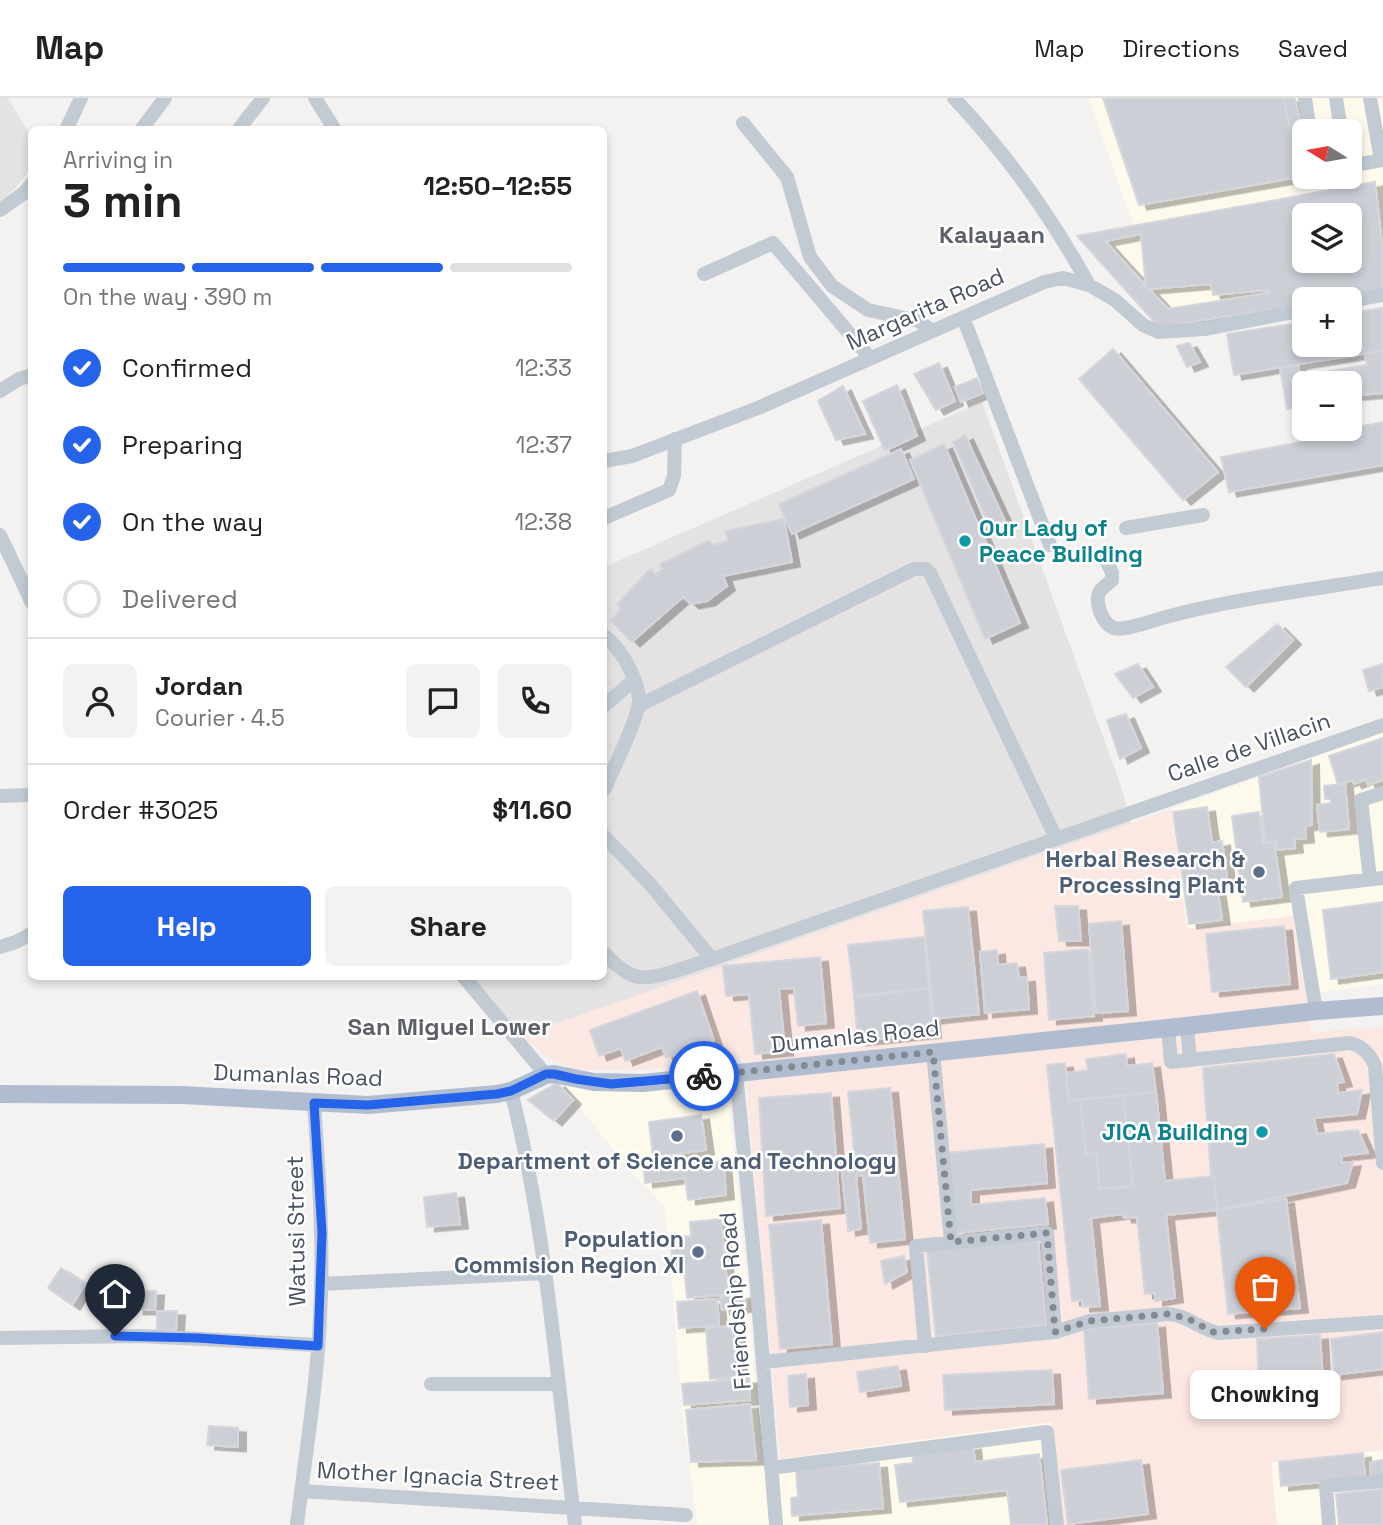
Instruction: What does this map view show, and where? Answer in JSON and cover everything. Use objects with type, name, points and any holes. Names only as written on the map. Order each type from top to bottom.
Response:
[{"type":"main road","name":"Dumanlas Road","points":[[0,1094],[182,1096],[368,1105],[511,1091],[546,1074],[611,1084],[1383,1006]]},
{"type":"street","points":[[68,126],[81,98]]},
{"type":"street","points":[[144,126],[165,98]]},
{"type":"street","points":[[241,126],[264,98]]},
{"type":"street","points":[[314,98],[332,126]]},
{"type":"street","points":[[954,98],[1015,169],[1052,219],[1088,285]]},
{"type":"street","points":[[1305,98],[1308,119]]},
{"type":"street","points":[[1336,98],[1339,119]]},
{"type":"street","points":[[1362,164],[1382,160],[1370,98]]},
{"type":"street","points":[[743,124],[787,177],[810,257],[832,286],[868,310],[919,320],[932,331]]},
{"type":"street","points":[[0,210],[28,188]]},
{"type":"street","points":[[704,274],[773,243],[870,358]]},
{"type":"street","name":"Margarita Road","points":[[607,460],[632,456],[758,408],[1044,282],[1063,278],[1088,285],[1115,300],[1143,325],[1160,332],[1204,329],[1292,312]]},
{"type":"street","points":[[1362,299],[1383,295]]},
{"type":"street","points":[[963,317],[1050,545]]},
{"type":"street","points":[[0,391],[28,376]]},
{"type":"street","points":[[607,517],[669,490],[674,477],[675,439]]},
{"type":"street","points":[[1126,528],[1203,515]]},
{"type":"street","points":[[0,535],[28,594]]},
{"type":"street","points":[[1104,555],[1112,573],[1112,580],[1100,592],[1098,601],[1107,624],[1114,628],[1212,607],[1383,578]]},
{"type":"street","points":[[640,705],[914,569],[921,568],[930,573],[1056,838]]},
{"type":"street","points":[[607,638],[628,664],[640,705],[607,783]]},
{"type":"street","points":[[607,703],[634,680]]},
{"type":"street","name":"Calle de Villacin","points":[[607,956],[638,977],[651,977],[712,959],[1383,725]]},
{"type":"street","points":[[1316,1011],[1296,888],[1376,878],[1361,800],[1383,793]]},
{"type":"street","points":[[0,796],[28,795]]},
{"type":"street","points":[[607,839],[650,884],[712,959]]},
{"type":"street","points":[[0,947],[28,935]]},
{"type":"street","points":[[466,980],[546,1074]]},
{"type":"street","points":[[1187,1026],[1190,1060]]},
{"type":"street","points":[[1168,1028],[1171,1062],[1350,1043],[1358,1045],[1371,1056],[1375,1066],[1383,1163]]},
{"type":"street","points":[[933,1052],[951,1242]]},
{"type":"street","name":"Friendship Road","points":[[736,1073],[776,1525]]},
{"type":"street","points":[[511,1091],[528,1167],[544,1273],[575,1525]]},
{"type":"street","name":"Watusi Street","points":[[297,1525],[318,1346],[321,1284],[322,1233],[314,1103]]},
{"type":"street","points":[[925,1346],[916,1246],[951,1242],[1047,1233],[1055,1332]]},
{"type":"street","points":[[321,1284],[544,1273]]},
{"type":"street","points":[[763,1362],[1055,1332],[1090,1321],[1168,1314],[1178,1314],[1219,1332],[1383,1322]]},
{"type":"street","points":[[0,1338],[140,1336],[318,1346]]},
{"type":"street","points":[[431,1384],[559,1384]]},
{"type":"street","points":[[771,1468],[1047,1432],[1057,1525]]},
{"type":"street","points":[[1329,1525],[1326,1486],[1383,1481]]},
{"type":"street","name":"Mother Ignacia Street","points":[[301,1491],[686,1515]]},
{"type":"shaded area","points":[[0,98],[8,98],[28,131],[28,172],[15,189],[0,201]]},
{"type":"shaded area","points":[[1088,98],[1383,98],[1383,292],[1362,295],[1362,287],[1292,287],[1292,307],[1159,327],[1077,236],[1134,226]]},
{"type":"shaded area","points":[[982,402],[1121,786],[1131,823],[521,1036],[472,980],[607,980],[607,566]]},
{"type":"shaded area","points":[[1383,732],[1383,984],[1306,994],[1293,916],[1187,929],[1171,809]]},
{"type":"shaded area","points":[[1171,809],[1187,929],[1293,916],[1311,1032],[1383,1027],[1383,1378],[1380,1379],[1383,1450],[1271,1462],[1277,1525],[1062,1525],[1051,1422],[780,1459],[744,1058],[648,1070],[585,1070],[551,1060],[521,1036]]},
{"type":"shaded area","points":[[727,1083],[748,1293],[761,1461],[1052,1422],[1062,1525],[697,1525],[682,1407],[664,1206],[623,1162],[562,1085],[616,1092]]},
{"type":"shaded area","points":[[1383,1450],[1383,1525],[1277,1525],[1271,1462]]},
{"type":"building","points":[[1103,98],[1284,98],[1292,140],[1292,178],[1139,205]]},
{"type":"building","points":[[1284,98],[1295,98],[1299,119],[1292,119],[1292,140]]},
{"type":"building","points":[[1375,182],[1383,254],[1383,292],[1362,295],[1362,287],[1292,287],[1292,306],[1159,327],[1077,236],[1336,189],[1362,189],[1362,184]],"holes":[[[1141,234],[1146,286],[1105,241]],[[1211,284],[1213,295],[1268,290],[1269,293],[1168,309],[1149,289]]]},
{"type":"building","points":[[1383,308],[1383,350],[1362,354],[1362,311]]},
{"type":"building","points":[[1292,324],[1292,357],[1344,357],[1234,375],[1227,334]]},
{"type":"building","points":[[1189,343],[1200,362],[1187,367],[1177,346]]},
{"type":"building","points":[[1113,349],[1218,472],[1183,500],[1079,379]]},
{"type":"building","points":[[1383,351],[1383,393],[1362,395],[1362,371],[1330,371],[1367,365],[1365,354]]},
{"type":"building","points":[[939,363],[955,401],[936,410],[914,374]]},
{"type":"building","points":[[1298,365],[1299,371],[1292,371],[1292,408],[1287,409],[1280,368]]},
{"type":"building","points":[[977,378],[983,393],[961,402],[955,387]]},
{"type":"building","points":[[897,385],[917,436],[885,451],[863,401]]},
{"type":"building","points":[[843,386],[865,434],[836,440],[818,401]]},
{"type":"building","points":[[1383,422],[1383,465],[1229,492],[1221,457],[1306,441],[1362,441],[1362,426]]},
{"type":"building","points":[[965,435],[1006,523],[991,529],[953,442]]},
{"type":"building","name":"Our Lady of Peace Building","points":[[944,444],[1020,623],[985,639],[910,460]]},
{"type":"building","points":[[901,449],[914,479],[792,534],[779,504]]},
{"type":"building","points":[[784,519],[792,562],[723,576],[727,586],[707,601],[691,604],[683,597],[632,642],[611,621],[620,610],[617,604],[651,568],[657,577],[662,569],[660,564],[709,540],[712,545],[728,541],[725,531]]},
{"type":"building","points":[[1277,624],[1293,640],[1246,687],[1226,667]]},
{"type":"building","points":[[1138,664],[1153,687],[1133,698],[1115,674]]},
{"type":"building","points":[[1383,664],[1383,687],[1369,691],[1363,670]]},
{"type":"building","points":[[1126,714],[1141,748],[1120,759],[1107,720]]},
{"type":"building","points":[[1383,738],[1383,780],[1368,785],[1366,779],[1354,784],[1352,780],[1338,785],[1329,756]]},
{"type":"building","points":[[1311,760],[1312,825],[1305,826],[1306,838],[1294,839],[1295,848],[1277,850],[1276,841],[1265,842],[1259,777]]},
{"type":"building","points":[[1345,784],[1349,829],[1320,832],[1317,805],[1331,803],[1330,799],[1325,799],[1324,786]]},
{"type":"building","points":[[1207,807],[1212,843],[1222,841],[1228,885],[1217,887],[1222,920],[1189,924],[1173,812]]},
{"type":"building","points":[[1259,812],[1263,844],[1274,842],[1282,897],[1243,902],[1232,816]]},
{"type":"building","points":[[1383,902],[1383,972],[1331,979],[1323,910]]},
{"type":"building","points":[[1055,906],[1078,906],[1081,941],[1059,941]]},
{"type":"building","points":[[968,907],[979,1014],[934,1019],[923,911]]},
{"type":"building","points":[[1121,921],[1128,1011],[1096,1013],[1089,924]]},
{"type":"building","points":[[1284,926],[1290,984],[1212,992],[1206,934]]},
{"type":"building","points":[[924,937],[929,988],[854,996],[848,945]]},
{"type":"building","points":[[1088,949],[1094,1016],[1049,1020],[1044,953]]},
{"type":"building","points":[[997,950],[998,965],[1017,963],[1019,978],[1027,977],[1029,1009],[985,1013],[980,952]]},
{"type":"building","points":[[820,957],[826,1023],[798,1026],[794,988],[779,989],[785,1051],[755,1054],[749,994],[726,996],[723,966]]},
{"type":"building","points":[[929,988],[933,1033],[858,1041],[854,998]]},
{"type":"building","points":[[697,991],[714,1041],[666,1058],[662,1047],[625,1061],[621,1048],[599,1056],[590,1030]]},
{"type":"building","points":[[1126,1054],[1127,1066],[1152,1063],[1156,1092],[1069,1101],[1066,1073],[1088,1070],[1086,1059]]},
{"type":"building","name":"JICA Building","points":[[1334,1054],[1344,1082],[1337,1083],[1338,1093],[1362,1090],[1357,1114],[1314,1118],[1317,1134],[1358,1130],[1368,1153],[1341,1156],[1342,1163],[1353,1162],[1347,1183],[1217,1210],[1214,1176],[1211,1176],[1203,1068]]},
{"type":"building","points":[[1065,1063],[1069,1101],[1080,1100],[1086,1154],[1096,1153],[1100,1189],[1133,1186],[1123,1095],[1156,1092],[1165,1181],[1214,1176],[1217,1210],[1166,1215],[1175,1298],[1155,1301],[1155,1293],[1145,1294],[1137,1217],[1124,1218],[1123,1214],[1091,1218],[1100,1306],[1082,1307],[1082,1300],[1072,1301],[1047,1065]]},
{"type":"building","points":[[557,1083],[573,1100],[554,1121],[528,1100]]},
{"type":"building","points":[[890,1088],[905,1239],[870,1243],[863,1175],[856,1176],[861,1229],[848,1231],[841,1162],[855,1160],[848,1092]]},
{"type":"building","points":[[831,1093],[840,1208],[766,1216],[759,1098]]},
{"type":"building","points":[[1123,1095],[1133,1186],[1100,1189],[1096,1153],[1086,1154],[1080,1100]]},
{"type":"building","name":"Department of Science and Technology","points":[[701,1115],[706,1150],[653,1157],[649,1122]]},
{"type":"building","points":[[1044,1144],[1047,1183],[971,1190],[971,1205],[1045,1198],[1048,1224],[956,1233],[947,1153]]},
{"type":"building","points":[[723,1161],[726,1195],[688,1200],[685,1178],[645,1183],[644,1170]]},
{"type":"building","points":[[456,1193],[460,1224],[427,1227],[424,1197]]},
{"type":"building","points":[[1286,1199],[1300,1308],[1228,1314],[1217,1210]]},
{"type":"building","name":"Population Commision Region XI","points":[[721,1219],[728,1294],[687,1298],[684,1265],[673,1267],[670,1238],[691,1236],[690,1222]]},
{"type":"building","points":[[821,1220],[832,1344],[780,1349],[769,1225]]},
{"type":"building","points":[[1038,1239],[1046,1325],[936,1336],[927,1251]]},
{"type":"building","points":[[904,1256],[907,1272],[885,1284],[881,1261]]},
{"type":"building","points":[[61,1268],[85,1284],[72,1305],[48,1288]]},
{"type":"building","points":[[136,1291],[156,1291],[155,1310],[136,1310]]},
{"type":"building","points":[[744,1294],[746,1307],[722,1310],[720,1297]]},
{"type":"building","points":[[717,1299],[719,1325],[679,1328],[677,1302]]},
{"type":"building","points":[[157,1311],[177,1311],[176,1330],[157,1330]]},
{"type":"building","points":[[1157,1323],[1163,1393],[1089,1399],[1084,1329]]},
{"type":"building","points":[[736,1326],[740,1377],[710,1379],[706,1328]]},
{"type":"building","points":[[1383,1332],[1383,1369],[1334,1375],[1331,1339]]},
{"type":"building","points":[[1320,1335],[1323,1382],[1259,1386],[1257,1339]]},
{"type":"building","points":[[898,1366],[901,1386],[860,1392],[857,1372]]},
{"type":"building","points":[[1052,1370],[1054,1404],[945,1410],[943,1375]]},
{"type":"building","points":[[806,1374],[808,1405],[790,1407],[788,1376]]},
{"type":"building","points":[[749,1379],[750,1400],[684,1405],[682,1384]]},
{"type":"building","points":[[750,1404],[756,1460],[691,1462],[686,1410]]},
{"type":"building","points":[[209,1426],[238,1428],[238,1447],[207,1445]]},
{"type":"building","points":[[973,1445],[975,1462],[1039,1454],[1047,1525],[1011,1525],[1007,1490],[900,1502],[895,1465],[913,1463],[912,1452]]},
{"type":"building","points":[[1363,1453],[1365,1478],[1281,1486],[1279,1462]]},
{"type":"building","points":[[1141,1460],[1148,1514],[1068,1524],[1061,1470]]},
{"type":"building","points":[[1383,1460],[1383,1477],[1371,1478],[1370,1462]]},
{"type":"building","points":[[879,1463],[883,1508],[792,1516],[791,1498],[798,1497],[796,1470]]},
{"type":"building","points":[[1383,1489],[1383,1525],[1339,1525],[1336,1494]]},
{"type":"way so far","points":[[704,1076],[933,1052],[951,1242],[1047,1233],[1055,1332],[1090,1321],[1168,1314],[1178,1314],[1213,1332],[1265,1329]]},
{"type":"place","name":"Our Lady of Peace Building","points":[[965,541]]},
{"type":"place","name":"Herbal Research & Processing Plant","points":[[1259,872]]},
{"type":"place","name":"JICA Building","points":[[1262,1132]]},
{"type":"place","name":"Department of Science and Technology","points":[[677,1136]]},
{"type":"place","name":"Population Commision Region XI","points":[[698,1252]]},
{"type":"place","name":"Chowking","points":[[1265,1329]]},
{"type":"district","name":"Kalayaan","points":[[992,235]]},
{"type":"district","name":"San Miguel Lower","points":[[449,1027]]},
{"type":"route","points":[[115,1336],[318,1346],[322,1233],[314,1103],[368,1105],[497,1094],[531,1083],[546,1074],[611,1084],[704,1076]]}]
